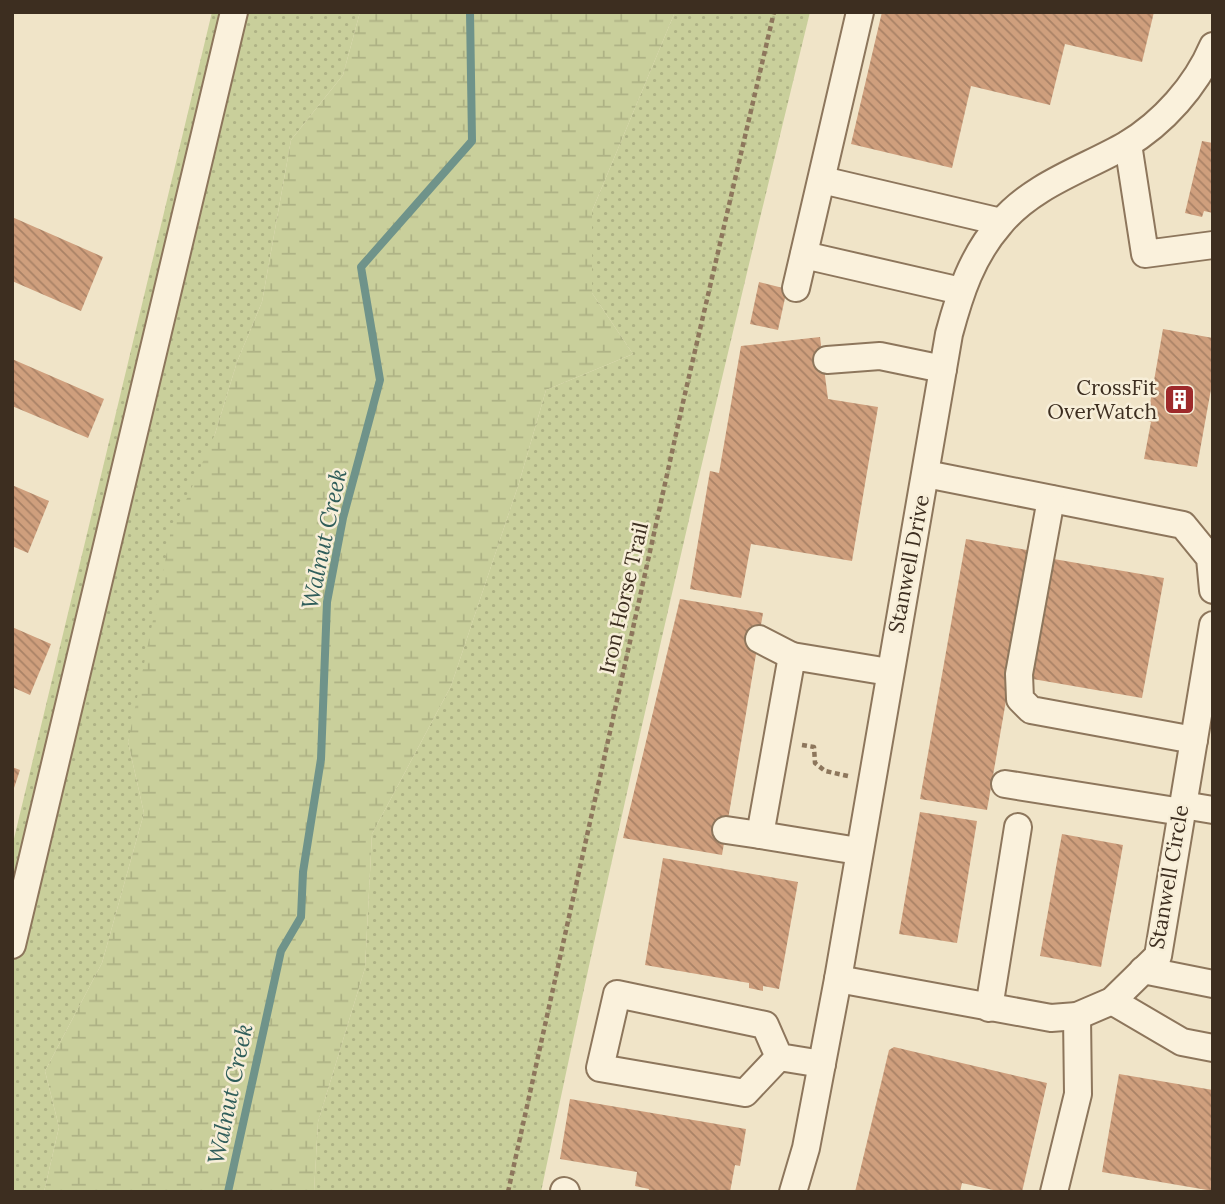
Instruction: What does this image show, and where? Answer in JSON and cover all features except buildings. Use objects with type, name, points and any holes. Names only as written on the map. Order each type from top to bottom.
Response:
[{"type":"street","points":[[12,945],[234,12]]},
{"type":"street","points":[[796,288],[860,12]]},
{"type":"street","name":"Stanwell Drive","points":[[793,1192],[806,1148],[822,1065],[949,334],[961,291],[975,259],[1001,222],[1035,194],[1128,144],[1179,101],[1213,46]]},
{"type":"street","points":[[1128,144],[1146,254],[1213,245]]},
{"type":"street","points":[[822,180],[1001,222]]},
{"type":"street","points":[[804,255],[961,291]]},
{"type":"street","points":[[827,360],[880,356],[943,369]]},
{"type":"street","points":[[926,474],[1183,526],[1206,536],[1213,588]]},
{"type":"street","points":[[1051,499],[1019,674],[1020,699],[1031,710],[1194,740]]},
{"type":"street","name":"Stanwell Circle","points":[[838,978],[1051,1018],[1077,1016],[1112,1001],[1158,956],[1212,633]]},
{"type":"street","points":[[759,639],[792,656],[889,672]]},
{"type":"street","points":[[760,835],[792,656]]},
{"type":"street","points":[[1005,784],[1213,810]]},
{"type":"street","points":[[989,1008],[1018,827]]},
{"type":"street","points":[[726,830],[858,851]]},
{"type":"street","points":[[1143,971],[1213,984]]},
{"type":"street","points":[[617,994],[765,1025],[779,1057],[745,1093],[600,1068],[617,994]]},
{"type":"street","points":[[1112,1001],[1182,1042],[1213,1048]]},
{"type":"street","points":[[1054,1192],[1078,1094],[1077,1016]]},
{"type":"street","points":[[779,1057],[822,1065]]},
{"type":"path","name":"Iron Horse Trail","points":[[508,1192],[681,412],[774,12]]},
{"type":"path","points":[[777,740],[814,747],[815,763],[825,771],[871,781]]},
{"type":"green space","points":[[212,12],[360,12],[343,75],[291,140],[262,302],[237,362],[215,434],[128,742],[144,813],[102,963],[45,1071],[59,1127],[44,1192],[12,1192],[12,847]]},
{"type":"green space","points":[[360,12],[675,12],[592,211],[592,293],[633,354],[546,390],[519,483],[451,686],[372,834],[365,968],[318,1122],[314,1192],[44,1192],[59,1127],[45,1071],[102,963],[144,813],[128,742],[170,537],[215,434],[237,362],[262,302],[291,140],[343,75]]},
{"type":"green space","points":[[675,12],[810,12],[670,601],[541,1192],[314,1192],[318,1122],[365,968],[372,834],[451,686],[519,483],[546,390],[633,354],[592,293],[592,211]]},
{"type":"waterway","name":"Walnut Creek","points":[[228,1192],[281,951],[301,917],[303,872],[321,759],[327,602],[343,518],[380,380],[361,267],[472,141],[470,12]]},
{"type":"place","name":"CrossFit OverWatch","points":[[1180,400]]}]
